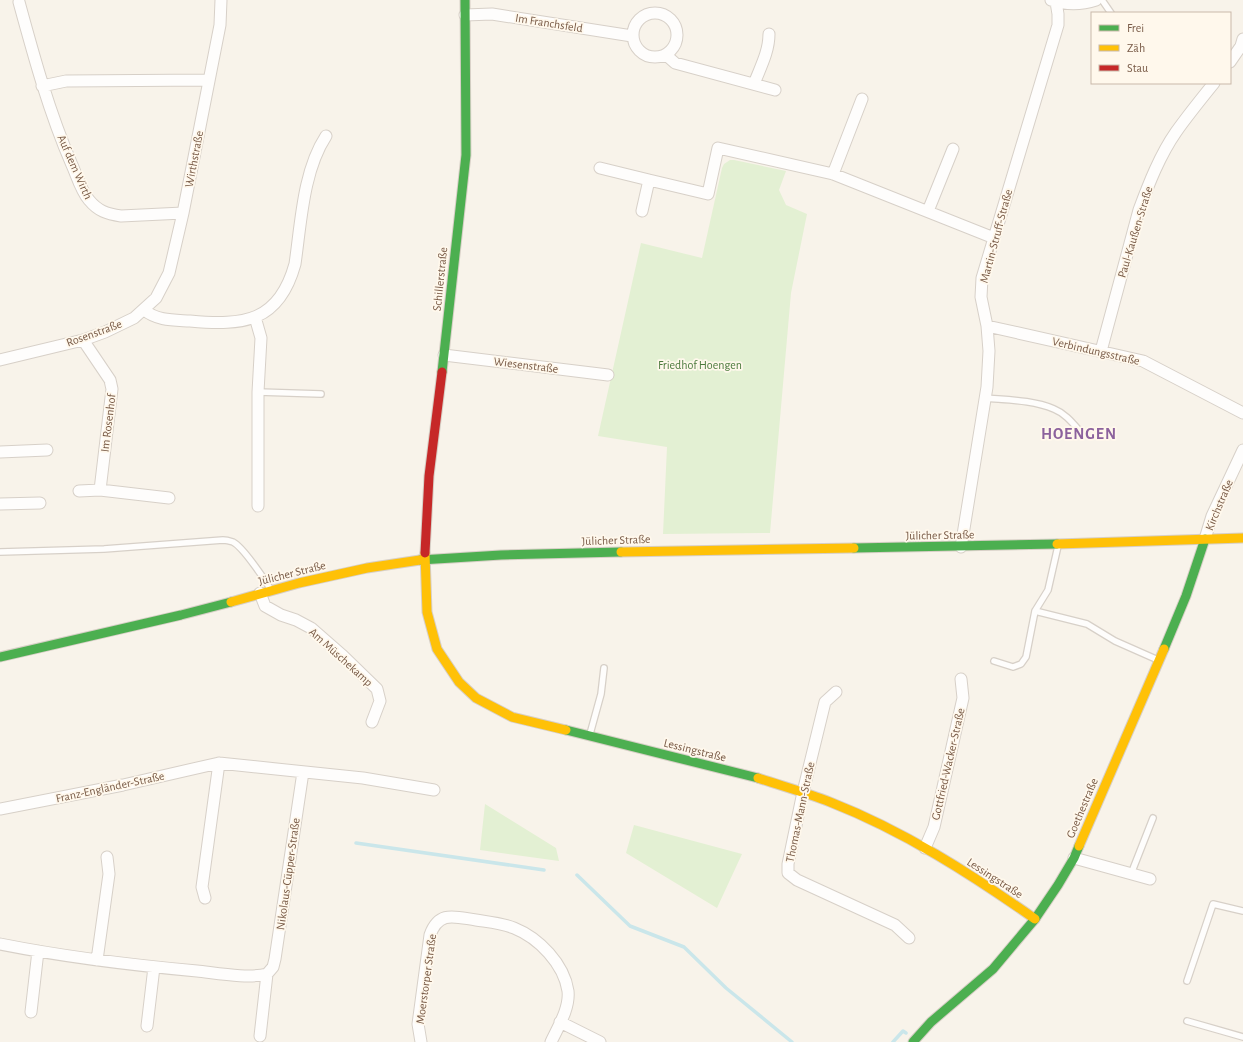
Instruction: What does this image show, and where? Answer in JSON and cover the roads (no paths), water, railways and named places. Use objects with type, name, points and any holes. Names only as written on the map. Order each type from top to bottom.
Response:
[{"type":"street","name":"Wirthstraße","points":[[144,310],[156,298],[169,273],[183,213],[210,80],[220,25],[220,0]]},
{"type":"street","name":"Schillerstraße","points":[[425,559],[429,476],[466,155],[465,0]]},
{"type":"street","points":[[1053,1],[1070,5],[1087,3],[1096,0]]},
{"type":"street","name":"Martin-Struff-Straße","points":[[961,547],[985,398],[989,351],[987,326],[981,297],[982,278],[1058,25],[1058,14],[1053,1]]},
{"type":"street","name":"Auf dem Wirth","points":[[19,2],[42,86],[67,154],[88,199],[102,212],[121,216],[183,213]]},
{"type":"street","points":[[650,13],[661,13],[670,18],[676,27],[678,38],[674,48],[666,55],[657,58],[648,57],[640,52],[634,45],[632,36],[634,26],[640,17],[650,13]]},
{"type":"street","name":"Im Franchsfeld","points":[[465,15],[492,14],[632,36]]},
{"type":"street","points":[[754,84],[766,54],[769,43],[769,34]]},
{"type":"street","points":[[1231,61],[1241,46],[1243,40]]},
{"type":"street","points":[[666,55],[675,63],[775,90]]},
{"type":"street","points":[[42,86],[66,81],[210,80]]},
{"type":"street","name":"Paul-Kaußen-Straße","points":[[1101,351],[1139,210],[1147,188],[1161,157],[1175,133],[1213,84]]},
{"type":"street","points":[[833,174],[862,99]]},
{"type":"street","points":[[144,310],[152,317],[164,319],[233,323],[255,318],[268,310],[278,300],[292,276],[308,175],[314,158],[326,136]]},
{"type":"street","points":[[600,168],[708,194],[718,148],[833,174],[994,238]]},
{"type":"street","points":[[928,211],[953,149]]},
{"type":"street","points":[[642,211],[649,180]]},
{"type":"street","name":"Rosenstraße","points":[[0,360],[83,340],[105,332],[134,318],[144,310]]},
{"type":"street","points":[[255,318],[261,338],[258,392],[258,506]]},
{"type":"street","name":"Verbindungsstraße","points":[[987,326],[1143,361],[1243,413]]},
{"type":"street","name":"Im Rosenhof","points":[[83,340],[110,380],[112,389],[100,490]]},
{"type":"street","name":"Wiesenstraße","points":[[444,355],[608,375]]},
{"type":"street","points":[[0,452],[47,450]]},
{"type":"street","name":"Kirchstraße","points":[[1205,539],[1212,516],[1243,450]]},
{"type":"street","points":[[79,491],[100,490],[169,498]]},
{"type":"street","points":[[0,504],[40,503]]},
{"type":"street","name":"Jülicher Straße","points":[[0,657],[181,615],[266,592],[367,568],[425,559],[654,550],[961,547],[1243,538]]},
{"type":"street","name":"Goethestraße","points":[[912,1042],[931,1022],[993,968],[1035,919],[1074,858],[1186,596],[1205,539]]},
{"type":"street","name":"Lessingstraße","points":[[425,559],[427,612],[437,649],[449,668],[467,691],[476,698],[512,717],[751,776],[831,802],[886,827],[925,848],[986,885],[1035,919]]},
{"type":"street","name":"Am Müschekamp","points":[[266,592],[264,606],[311,628],[377,689],[380,701],[372,722]]},
{"type":"street","name":"Gottfried-Wacker-Straße","points":[[925,848],[934,827],[963,698],[961,678]]},
{"type":"street","name":"Thomas-Mann-Straße","points":[[836,692],[825,702],[803,792],[788,864],[788,872],[797,880],[895,925],[909,938]]},
{"type":"street","points":[[205,898],[202,887],[219,763]]},
{"type":"street","name":"Franz-Engländer-Straße","points":[[0,809],[123,785],[219,763],[363,778],[434,790]]},
{"type":"street","name":"Nikolaus-Cüpper-Straße","points":[[260,1036],[267,974],[273,967],[275,960],[303,772]]},
{"type":"street","points":[[96,960],[109,874],[107,857]]},
{"type":"street","points":[[1074,858],[1150,880]]},
{"type":"street","name":"Moerstorper Straße","points":[[421,1042],[418,1024],[430,935],[433,927],[440,919],[446,917],[503,924],[516,929],[532,938],[557,963],[564,976],[568,991],[567,1007],[551,1042]]},
{"type":"street","points":[[0,944],[38,952],[154,967],[248,976],[267,974]]},
{"type":"street","points":[[31,1012],[38,952]]},
{"type":"street","points":[[147,1026],[154,967]]},
{"type":"street","points":[[560,1022],[600,1042]]},
{"type":"lane","points":[[1102,0],[1110,12]]},
{"type":"lane","points":[[258,392],[321,394]]},
{"type":"lane","points":[[985,398],[1034,403],[1054,409],[1066,416],[1078,428]]},
{"type":"lane","points":[[0,552],[104,549],[223,540],[232,542],[240,548],[264,578],[266,592]]},
{"type":"lane","points":[[994,662],[1013,667],[1021,664],[1026,657],[1035,611],[1048,590],[1059,544]]},
{"type":"lane","points":[[1035,611],[1088,624],[1115,641],[1158,660]]},
{"type":"lane","points":[[590,737],[601,694],[604,668]]},
{"type":"lane","points":[[1131,874],[1153,818]]},
{"type":"lane","points":[[1187,981],[1213,904],[1243,911]]},
{"type":"lane","points":[[1187,1021],[1243,1037]]},
{"type":"waterway","points":[[356,843],[544,870]]},
{"type":"waterway","points":[[577,875],[630,926],[684,947],[726,988],[792,1042]]},
{"type":"waterway","points":[[893,1042],[903,1031],[906,1033]]},
{"type":"district","name":"HOENGEN","points":[[1079,433]]},
{"type":"park label","name":"Friedhof Hoengen","points":[[700,365]]}]
